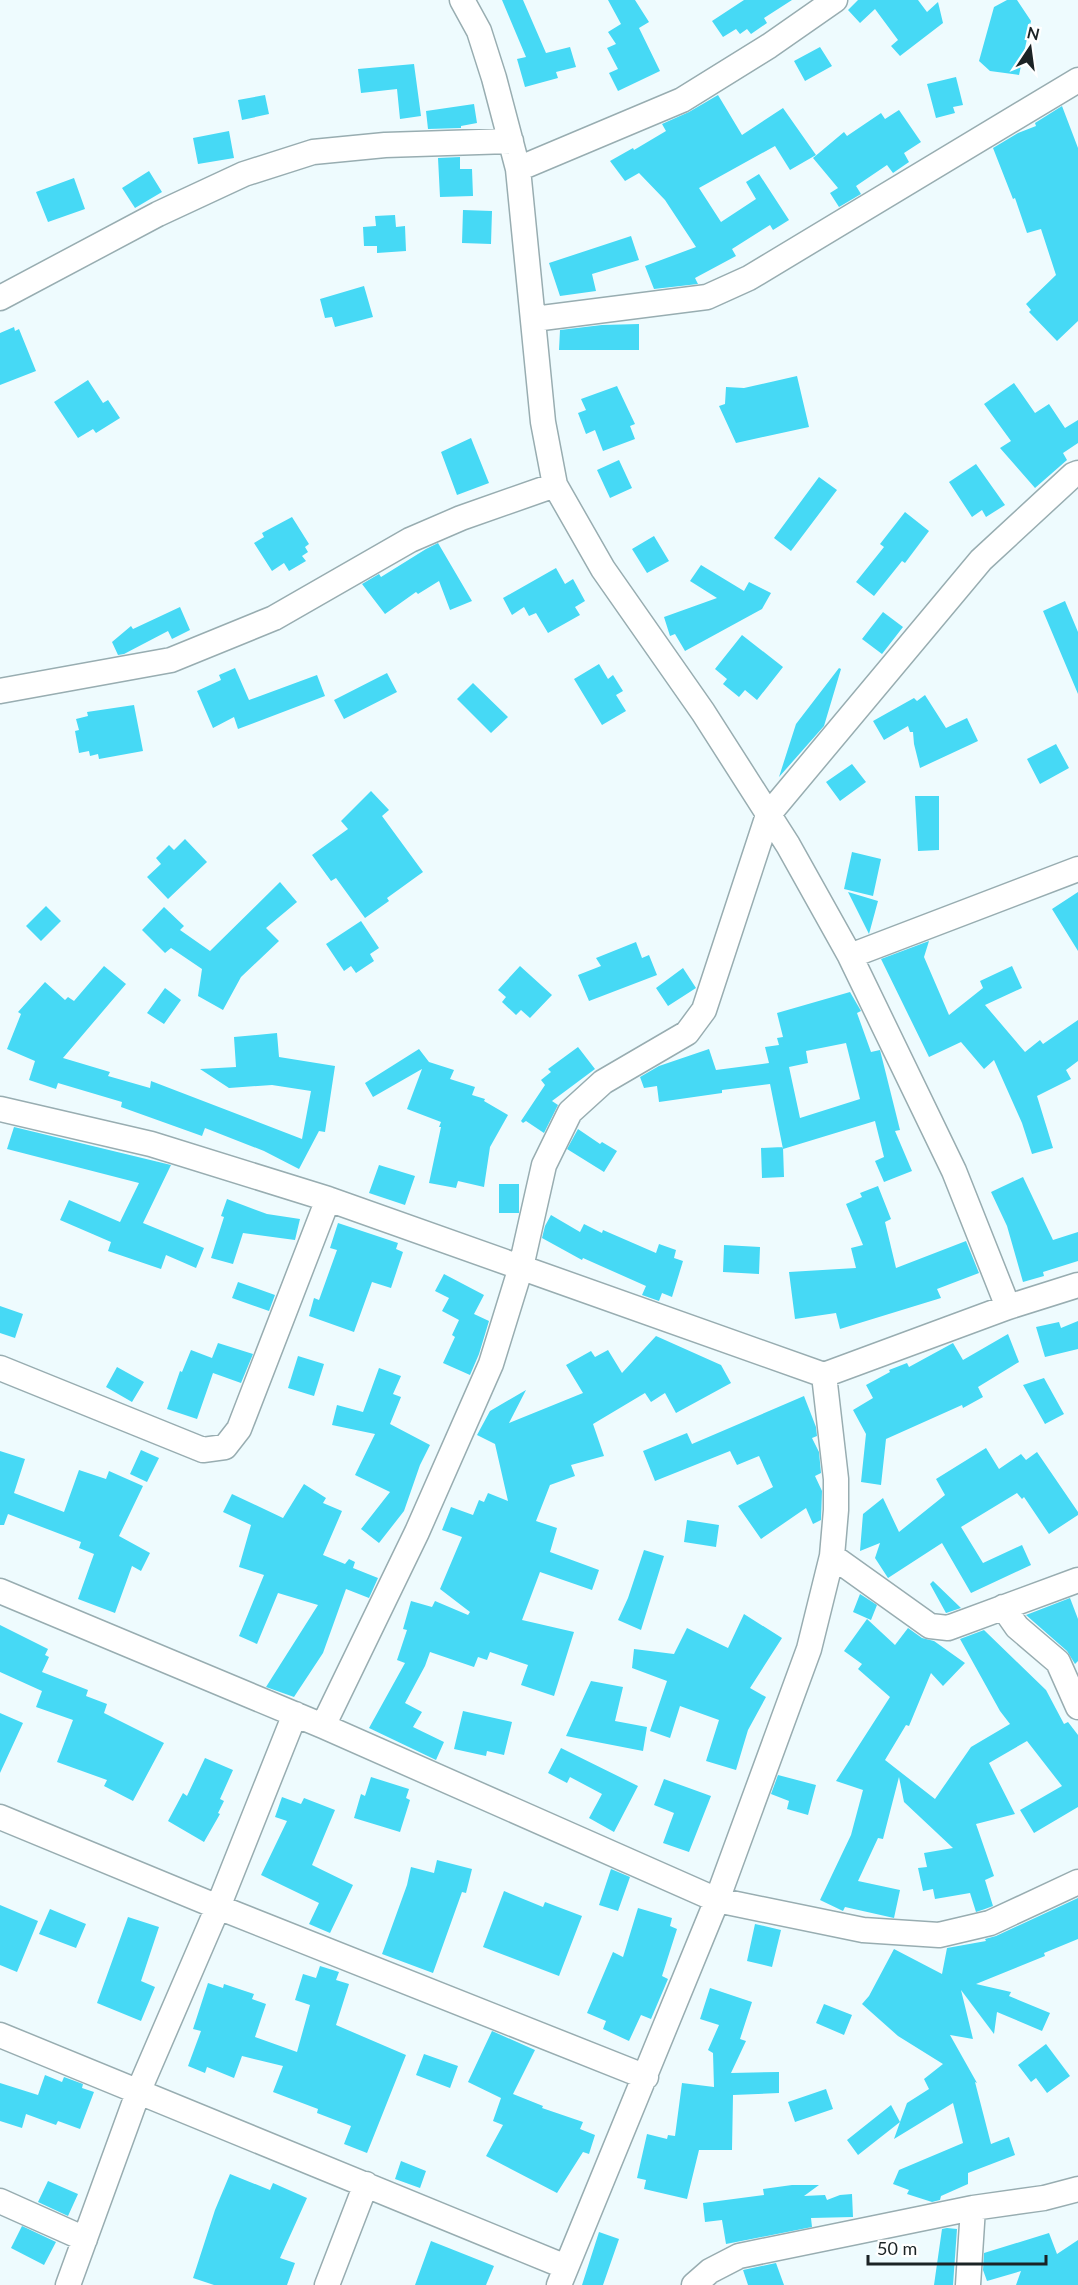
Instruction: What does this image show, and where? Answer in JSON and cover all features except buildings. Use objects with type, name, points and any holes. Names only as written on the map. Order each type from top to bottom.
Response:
[{"type":"street","points":[[462,0],[479,32],[518,169],[543,422],[555,484],[603,568],[704,712],[768,815],[850,956],[954,1171],[1008,1307]]},
{"type":"street","points":[[518,169],[682,100],[769,46],[835,0]]},
{"type":"street","points":[[534,319],[707,297],[749,278],[1078,80]]},
{"type":"street","points":[[0,298],[158,214],[244,174],[313,152],[385,145],[511,141]]},
{"type":"street","points":[[323,1726],[417,1532],[491,1364],[521,1266],[544,1166],[570,1112],[603,1082],[687,1033],[704,1010],[768,815],[981,560],[1076,477]]},
{"type":"street","points":[[0,692],[171,660],[274,618],[410,540],[461,518],[555,484]]},
{"type":"street","points":[[850,956],[1078,869]]},
{"type":"street","points":[[0,1109],[151,1144],[328,1199],[824,1375],[1008,1307],[1078,1285]]},
{"type":"street","points":[[0,1368],[204,1450],[225,1447],[239,1429],[328,1199]]},
{"type":"street","points":[[0,2035],[366,2184],[563,2276],[717,1900],[809,1649],[832,1556],[836,1509],[836,1479],[824,1375]]},
{"type":"street","points":[[832,1556],[930,1626],[948,1628],[1078,1580]]},
{"type":"street","points":[[0,1591],[296,1714],[717,1900],[863,1930],[939,1935],[990,1923],[1078,1882]]},
{"type":"street","points":[[1003,1607],[1017,1627],[1059,1662],[1078,1707]]},
{"type":"street","points":[[68,2285],[139,2090],[218,1907],[296,1714]]},
{"type":"street","points":[[0,1817],[218,1907],[646,2077]]},
{"type":"street","points":[[327,2285],[366,2184]]},
{"type":"street","points":[[694,2285],[710,2271],[739,2256],[974,2208],[1044,2198],[1078,2189]]},
{"type":"street","points":[[0,2201],[85,2239]]},
{"type":"street","points":[[968,2285],[974,2208]]}]
